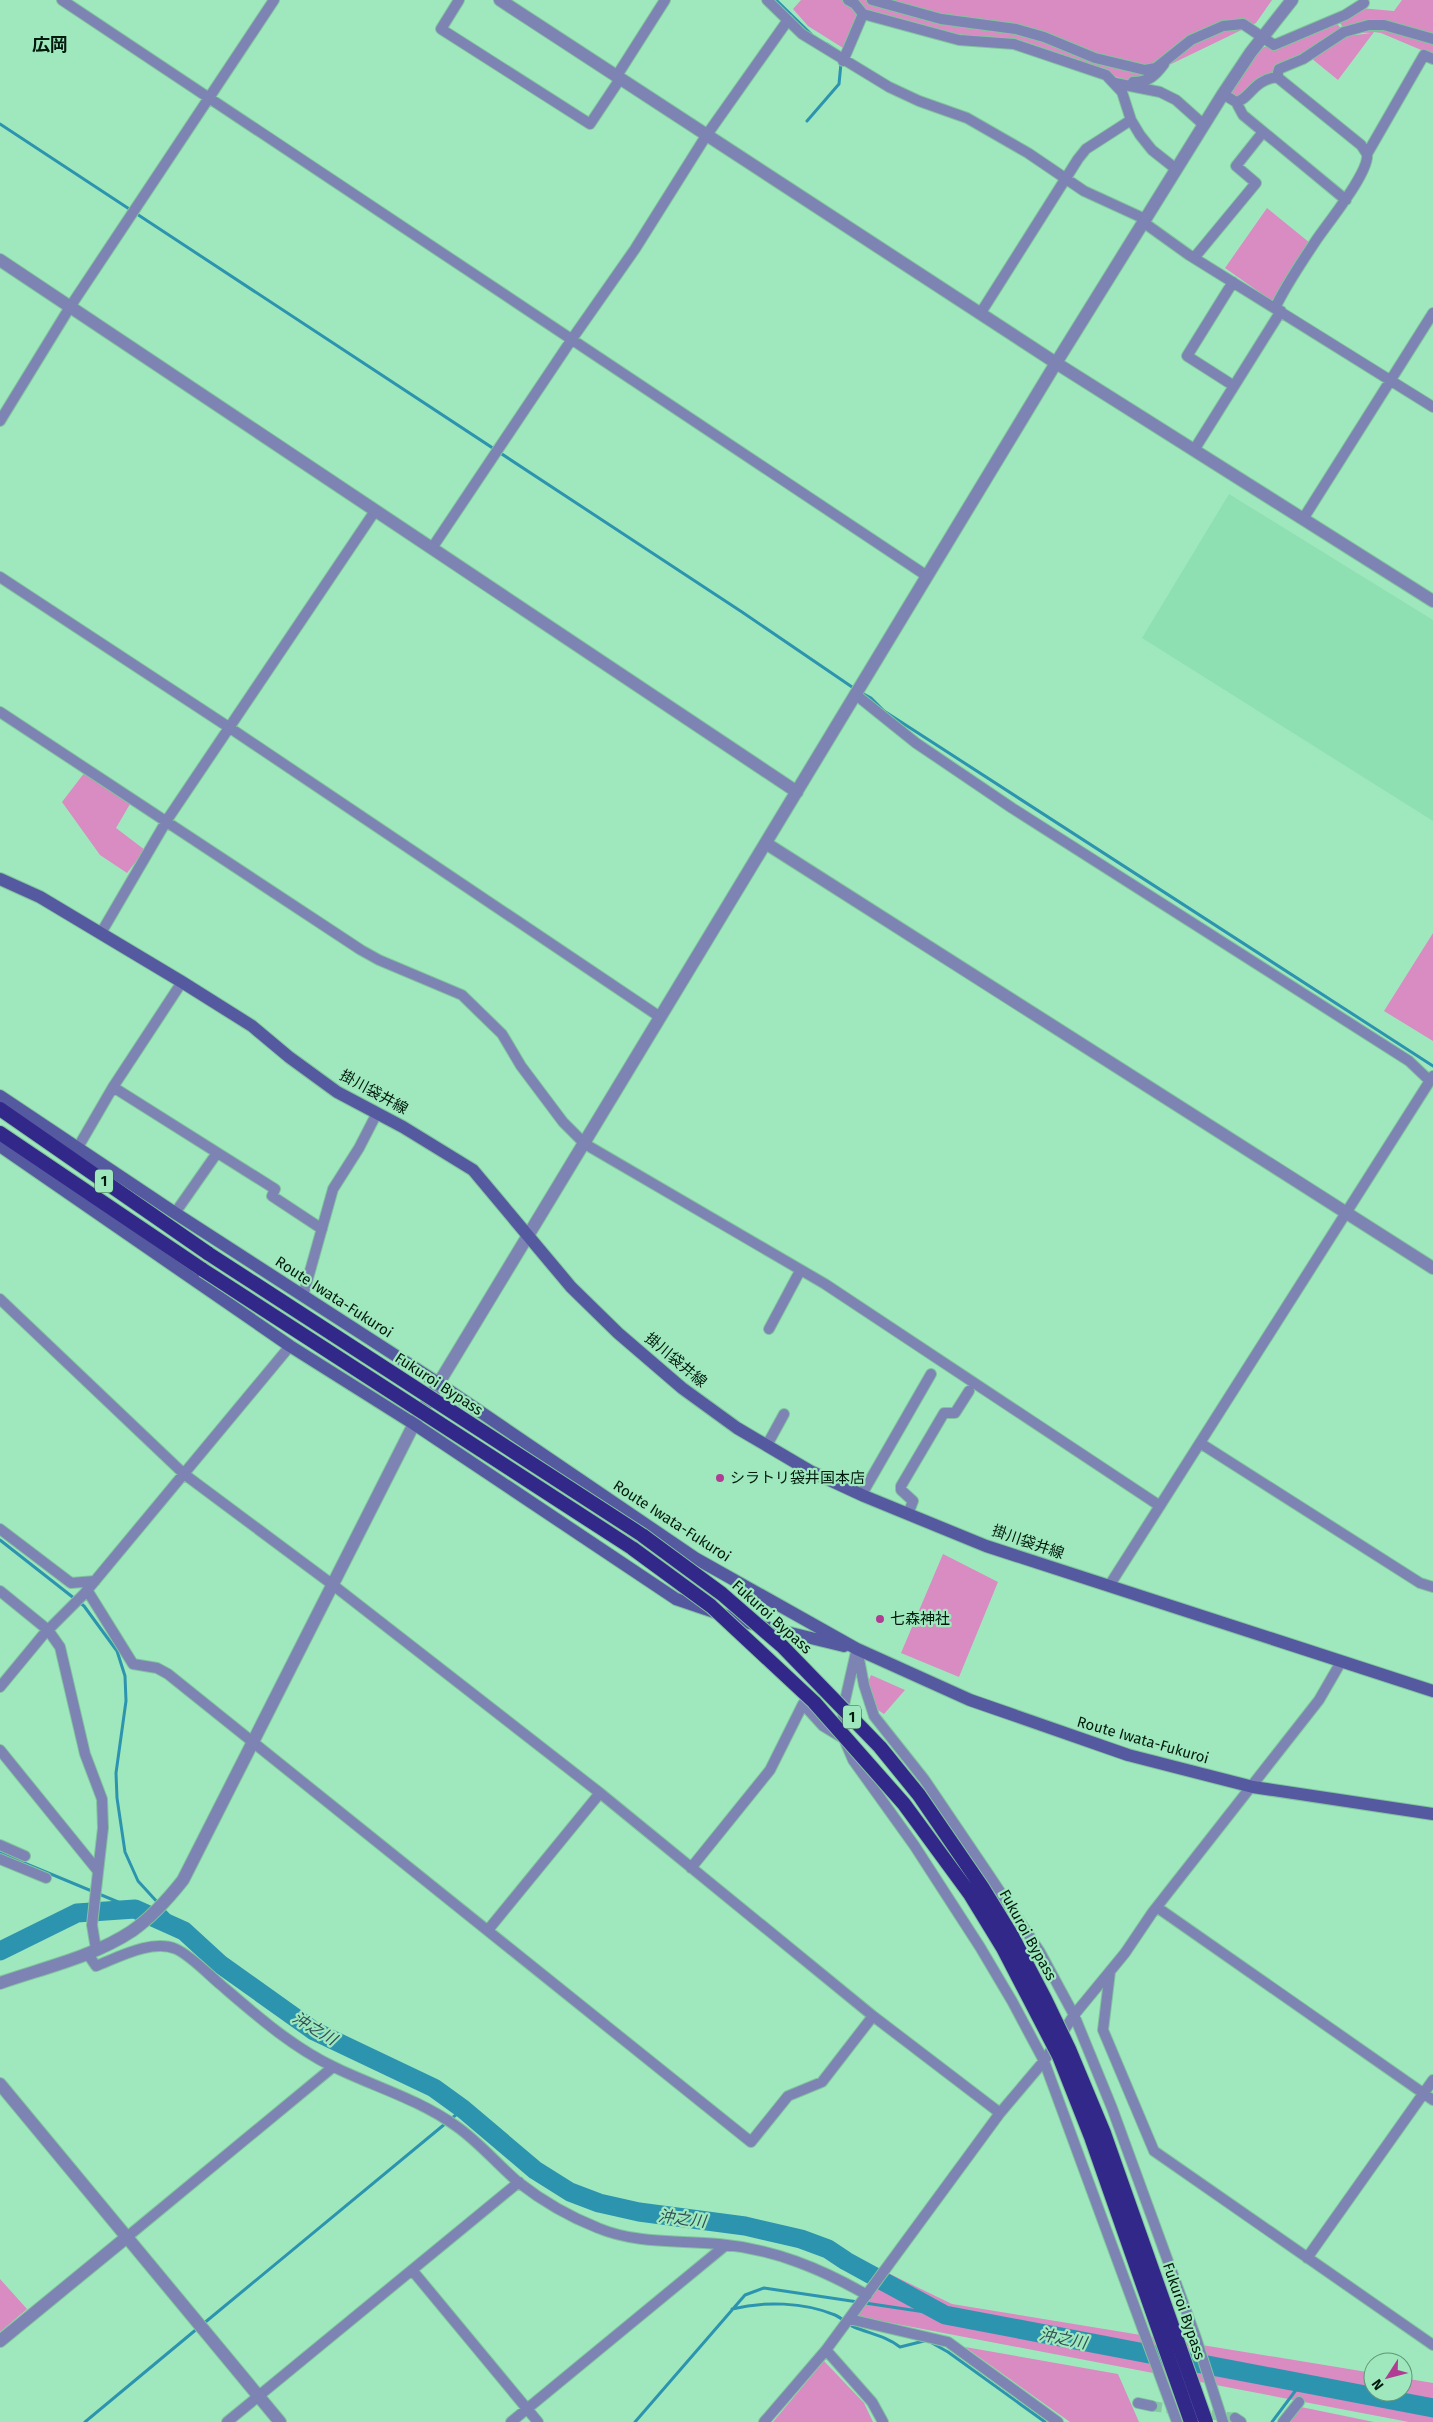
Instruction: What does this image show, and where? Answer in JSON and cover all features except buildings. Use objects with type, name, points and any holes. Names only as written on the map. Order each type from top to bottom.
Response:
[{"type":"highway","name":"Fukuroi Bypass","points":[[0,1109],[209,1254],[642,1535],[722,1594],[782,1646],[828,1691],[880,1747],[919,1795],[982,1887],[1012,1936],[1053,2016],[1104,2133],[1206,2422]]},
{"type":"highway","name":"Fukuroi Bypass","points":[[0,1133],[203,1270],[632,1548],[711,1606],[814,1702],[904,1804],[970,1894],[998,1940],[1058,2056],[1091,2137],[1191,2422]]},
{"type":"main road","name":"掛川袋井線","points":[[0,879],[40,897],[182,982],[252,1026],[289,1057],[337,1092],[377,1113],[473,1170],[571,1287],[682,1388],[737,1428],[810,1471],[986,1546],[1433,1691]]},
{"type":"main road","name":"Route Iwata-Fukuroi","points":[[0,1096],[77,1149],[438,1383],[695,1558],[856,1649],[970,1700],[1128,1755],[1253,1787],[1433,1814]]},
{"type":"main road","name":"Route Iwata-Fukuroi","points":[[0,1146],[290,1346],[414,1424],[676,1599],[768,1628],[856,1649]]},
{"type":"street","points":[[62,0],[927,576]]},
{"type":"street","points":[[0,421],[70,307],[274,0]]},
{"type":"street","points":[[459,0],[441,29],[590,124],[665,0]]},
{"type":"street","points":[[500,0],[1056,363],[1433,601]]},
{"type":"street","points":[[767,0],[802,34],[843,60],[889,87],[919,101],[966,118],[1028,153],[1084,191],[1144,221],[1194,258],[1433,406]]},
{"type":"street","points":[[848,0],[855,4],[862,14],[959,40],[1014,44],[1106,75],[1115,82],[1122,92],[1131,120],[1152,150],[1176,169]]},
{"type":"street","points":[[872,0],[941,19],[1016,30],[1044,37],[1095,58],[1144,70],[1156,68],[1191,40],[1223,26],[1243,24],[1274,45],[1338,18],[1364,3]]},
{"type":"street","points":[[0,1982],[92,1951],[132,1931],[166,1902],[183,1880],[414,1424],[438,1383],[529,1238],[660,1016],[1056,363],[1223,94],[1262,38],[1292,0]]},
{"type":"street","points":[[843,60],[862,14]]},
{"type":"street","points":[[1338,18],[1344,32]]},
{"type":"street","points":[[432,548],[572,339],[635,249],[706,136],[788,20]]},
{"type":"street","points":[[1277,77],[1279,69],[1303,59],[1344,32],[1369,25],[1384,25],[1433,39]]},
{"type":"street","points":[[1367,154],[1424,55],[1433,59]]},
{"type":"street","points":[[1115,82],[1145,82],[1154,76],[1166,61]]},
{"type":"street","points":[[1194,450],[1234,386],[1316,241],[1346,200],[1368,158],[1362,145],[1277,77],[1269,78],[1254,86],[1242,101],[1236,102]]},
{"type":"street","points":[[1115,82],[1160,92],[1176,100],[1204,125]]},
{"type":"street","points":[[1223,94],[1236,102],[1243,115],[1346,200]]},
{"type":"street","points":[[980,314],[1086,149],[1131,120]]},
{"type":"street","points":[[1194,258],[1256,183],[1236,166],[1263,132]]},
{"type":"street","points":[[0,260],[797,792]]},
{"type":"street","points":[[1233,282],[1188,356],[1234,386]]},
{"type":"street","points":[[1303,519],[1433,312]]},
{"type":"street","points":[[101,933],[167,820],[375,510]]},
{"type":"street","points":[[0,578],[230,728],[660,1016]]},
{"type":"street","points":[[855,694],[916,743],[1012,808],[1409,1061],[1432,1078],[1108,1586]]},
{"type":"street","points":[[0,712],[167,820],[360,950],[462,995],[502,1034],[526,1073],[563,1122],[585,1144],[825,1284],[1160,1506]]},
{"type":"street","points":[[766,844],[1433,1268]]},
{"type":"street","points":[[77,1149],[113,1087],[182,982]]},
{"type":"street","points":[[113,1087],[275,1189],[272,1196],[322,1229]]},
{"type":"street","points":[[303,1296],[333,1189],[359,1148],[377,1113]]},
{"type":"street","points":[[175,1213],[218,1152]]},
{"type":"street","points":[[769,1330],[800,1271]]},
{"type":"street","points":[[0,1299],[184,1474],[333,1585],[600,1793],[873,2016],[1000,2113]]},
{"type":"street","points":[[0,1687],[48,1630],[86,1592],[290,1346]]},
{"type":"street","points":[[862,1494],[931,1374]]},
{"type":"street","points":[[908,1514],[913,1501],[901,1490],[901,1486],[944,1413],[955,1412],[969,1391]]},
{"type":"street","points":[[767,1445],[784,1414]]},
{"type":"street","points":[[1200,1443],[1420,1583],[1433,1587]]},
{"type":"street","points":[[0,1529],[71,1583],[95,1581]]},
{"type":"street","points":[[0,1592],[48,1630],[60,1647],[85,1754],[102,1799],[104,1828],[92,1925],[92,1951],[96,1966],[157,1946],[176,1949],[259,2018],[333,2067],[424,2105],[474,2139],[519,2182],[560,2209],[598,2228],[633,2239],[726,2244],[761,2249],[828,2273],[867,2294]]},
{"type":"street","points":[[86,1592],[134,1664],[157,1668],[168,1674],[751,2142],[788,2096],[822,2082],[873,2016]]},
{"type":"street","points":[[856,1649],[843,1709],[844,1739],[853,1760],[914,1845],[980,1947],[1044,2061],[1177,2422]]},
{"type":"street","points":[[856,1649],[864,1685],[874,1716],[924,1779],[999,1890],[1040,1952],[1074,2015],[1112,2108],[1196,2338],[1223,2422]]},
{"type":"street","points":[[764,2422],[826,2350],[1000,2113],[1044,2061],[1074,2015],[1319,1700],[1341,1662]]},
{"type":"street","points":[[691,1868],[770,1770],[803,1704],[823,1726],[844,1739]]},
{"type":"street","points":[[0,1750],[98,1871]]},
{"type":"street","points":[[488,1930],[600,1793]]},
{"type":"street","points":[[0,1845],[25,1856]]},
{"type":"street","points":[[0,1859],[46,1878]]},
{"type":"street","points":[[1158,1908],[1433,2100]]},
{"type":"street","points":[[1110,1971],[1103,2030],[1154,2151],[1433,2345]]},
{"type":"street","points":[[0,2341],[333,2067]]},
{"type":"street","points":[[1307,2258],[1433,2080]]},
{"type":"street","points":[[0,2084],[280,2422]]},
{"type":"street","points":[[227,2422],[519,2182]]},
{"type":"street","points":[[511,2422],[726,2244]]},
{"type":"street","points":[[412,2270],[538,2422]]},
{"type":"street","points":[[849,2319],[948,2342],[1058,2422]]},
{"type":"street","points":[[826,2350],[872,2402],[883,2422]]},
{"type":"street","points":[[1283,2422],[1299,2402]]},
{"type":"street","points":[[1138,2403],[1152,2406]]},
{"type":"shaded area","points":[[801,0],[1272,0],[1256,23],[1134,82],[995,42],[863,14],[843,48],[808,26],[793,9]]},
{"type":"shaded area","points":[[1402,0],[1433,0],[1433,55],[1381,33],[1374,32],[1338,80],[1311,58],[1348,36],[1371,33],[1346,32],[1340,23],[1360,8],[1394,11]]},
{"type":"shaded area","points":[[1334,20],[1344,32],[1239,101],[1229,92],[1262,48]]},
{"type":"shaded area","points":[[1267,208],[1310,243],[1272,301],[1225,268]]},
{"type":"shaded area","points":[[1229,494],[1433,620],[1433,821],[1142,638]]},
{"type":"shaded area","points":[[85,772],[130,804],[116,828],[145,850],[127,873],[100,855],[62,802]]},
{"type":"shaded area","points":[[1433,933],[1433,1041],[1384,1011]]},
{"type":"shaded area","points":[[943,1554],[998,1582],[959,1677],[901,1653]]},
{"type":"shaded area","points":[[871,1675],[905,1690],[884,1714],[878,1710],[868,1682]]},
{"type":"shaded area","points":[[890,2274],[952,2304],[1363,2371],[1363,2402],[1413,2402],[1413,2380],[1433,2383],[1433,2422],[1409,2422],[855,2316]]},
{"type":"shaded area","points":[[0,2279],[27,2309],[0,2332]]},
{"type":"shaded area","points":[[965,2347],[1118,2374],[1139,2422],[1070,2422]]},
{"type":"shaded area","points":[[824,2361],[864,2403],[873,2422],[773,2422]]},
{"type":"shaded area","points":[[1296,2406],[1374,2422],[1285,2422]]},
{"type":"waterway","points":[[776,0],[811,34]]},
{"type":"waterway","points":[[827,44],[842,54]]},
{"type":"waterway","points":[[807,121],[839,84],[841,63]]},
{"type":"waterway","points":[[0,124],[742,612],[855,689]]},
{"type":"waterway","points":[[860,692],[871,698],[884,711],[1433,1066]]},
{"type":"waterway","points":[[0,1540],[84,1606],[117,1651],[125,1676],[126,1701],[116,1773],[117,1798],[125,1852],[138,1881],[159,1904]]},
{"type":"waterway","points":[[0,1853],[135,1909]]},
{"type":"waterway","name":"沖之川","points":[[0,1951],[77,1913],[135,1909],[184,1931],[220,1964],[314,2031],[434,2088],[463,2109],[535,2170],[570,2192],[599,2203],[639,2212],[745,2226],[801,2239],[828,2249],[846,2261],[945,2315],[1433,2408]]},
{"type":"waterway","points":[[163,1909],[184,1931]]},
{"type":"waterway","points":[[203,2324],[463,2109]]},
{"type":"waterway","points":[[635,2422],[745,2295],[764,2288],[858,2302]]},
{"type":"waterway","points":[[865,2303],[945,2315]]},
{"type":"waterway","points":[[732,2309],[770,2304],[810,2307],[835,2315],[854,2327],[884,2338],[900,2347],[924,2341]]},
{"type":"waterway","points":[[85,2422],[198,2328]]},
{"type":"waterway","points":[[932,2343],[948,2352],[1045,2422]]},
{"type":"waterway","points":[[1272,2422],[1302,2382]]},
{"type":"tunnel","points":[[1152,2406],[1235,2418]]},
{"type":"place","name":"シラトリ袋井国本店","points":[[720,1478]]},
{"type":"place","name":"七森神社","points":[[880,1619]]},
{"type":"district","name":"広岡","points":[[50,45]]}]
